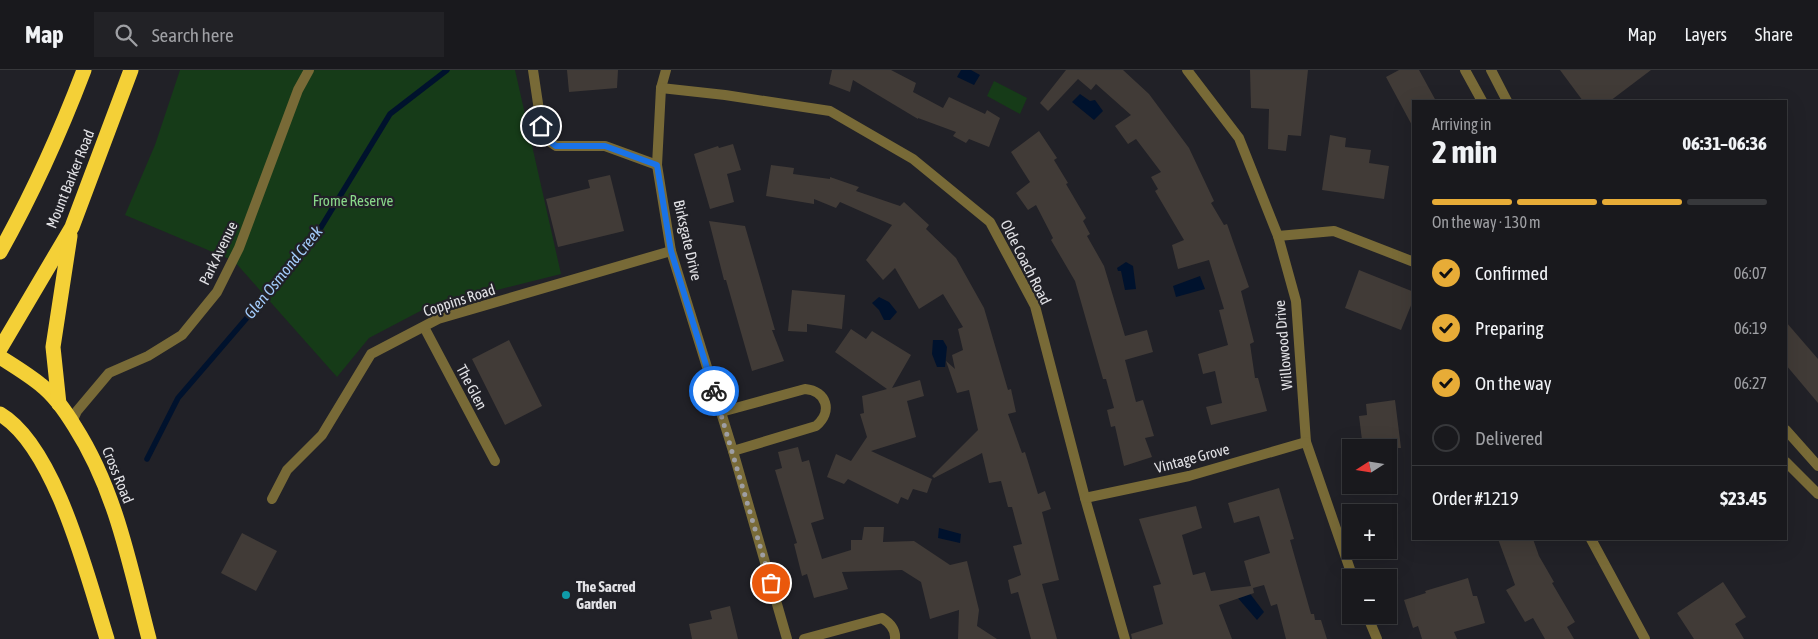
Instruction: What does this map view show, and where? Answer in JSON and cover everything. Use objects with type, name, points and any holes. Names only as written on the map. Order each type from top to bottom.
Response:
[{"type":"highway","name":"Mount Barker Road","points":[[0,252],[24,210],[57,139],[84,70]]},
{"type":"highway","name":"Mount Barker Road","points":[[0,349],[72,227],[132,70]]},
{"type":"highway","points":[[59,404],[53,348],[72,227]]},
{"type":"highway","name":"Cross Road","points":[[0,357],[42,386],[59,404],[89,448],[102,477],[126,545],[149,639]]},
{"type":"highway","points":[[0,414],[25,436],[47,471],[73,530],[107,639]]},
{"type":"street","name":"Park Avenue","points":[[72,422],[77,411],[109,374],[148,356],[182,335],[217,292],[239,248],[298,90],[309,70]]},
{"type":"street","points":[[533,70],[543,137],[556,146],[605,146],[657,165]]},
{"type":"street","name":"Birksgate Drive","points":[[666,70],[661,88],[657,165],[671,251],[733,451],[787,639]]},
{"type":"street","name":"Willowood Drive","points":[[1187,70],[1239,138],[1278,236],[1296,301],[1306,442],[1349,569]]},
{"type":"street","points":[[1465,70],[1481,100]]},
{"type":"street","points":[[1491,70],[1506,100]]},
{"type":"street","name":"Olde Coach Road","points":[[661,88],[725,95],[830,111],[913,159],[990,222],[1035,306],[1085,498],[1125,639]]},
{"type":"street","points":[[1278,236],[1334,231],[1412,261]]},
{"type":"street","name":"Coppins Road","points":[[272,499],[287,470],[322,435],[371,354],[438,319],[671,251]]},
{"type":"street","name":"The Glen","points":[[424,327],[495,461]]},
{"type":"street","points":[[721,412],[805,389],[818,392],[825,403],[825,416],[816,426],[733,451]]},
{"type":"street","points":[[1787,431],[1818,466]]},
{"type":"street","name":"Vintage Grove","points":[[1085,498],[1189,476],[1306,442]]},
{"type":"street","points":[[1787,463],[1818,494]]},
{"type":"street","points":[[1591,540],[1645,639]]},
{"type":"street","points":[[804,639],[882,618],[891,624],[896,635],[895,639]]},
{"type":"street","points":[[1371,624],[1377,639]]},
{"type":"green space","name":"Frome Reserve","points":[[180,70],[515,70],[561,274],[428,307],[369,338],[337,377],[234,261],[125,215],[155,145]]},
{"type":"green space","points":[[994,81],[1027,98],[1020,114],[987,96]]},
{"type":"water","points":[[961,70],[971,70],[980,75],[974,85],[957,77]]},
{"type":"water","points":[[1080,94],[1090,101],[1095,100],[1103,111],[1094,120],[1072,102]]},
{"type":"water","points":[[1126,262],[1133,266],[1136,289],[1125,290],[1121,271],[1118,271],[1117,268]]},
{"type":"water","points":[[1200,276],[1205,289],[1176,297],[1173,286]]},
{"type":"water","points":[[879,297],[889,302],[897,312],[890,320],[884,320],[879,310],[872,303]]},
{"type":"water","points":[[933,340],[943,340],[947,347],[945,367],[937,367],[932,354]]},
{"type":"water","points":[[939,528],[961,534],[960,543],[938,538]]},
{"type":"water","points":[[1248,591],[1264,612],[1257,620],[1237,597]]},
{"type":"building","points":[[567,70],[618,70],[617,88],[569,92]]},
{"type":"building","points":[[832,70],[891,70],[916,83],[913,92],[943,108],[949,97],[985,114],[987,110],[1000,118],[989,147],[969,139],[966,143],[953,136],[956,132],[918,119],[853,80],[850,92],[829,84]]},
{"type":"building","points":[[1066,70],[1123,70],[1149,94],[1189,148],[1214,201],[1211,203],[1224,225],[1227,224],[1249,287],[1241,291],[1254,342],[1250,344],[1255,378],[1258,378],[1267,411],[1211,425],[1206,407],[1222,403],[1215,371],[1203,374],[1198,354],[1228,345],[1219,310],[1224,309],[1209,260],[1178,269],[1172,245],[1184,240],[1155,191],[1158,189],[1151,177],[1161,172],[1136,139],[1128,144],[1115,126],[1131,115],[1096,84],[1091,90],[1078,79],[1048,111],[1040,103]]},
{"type":"building","points":[[1250,70],[1308,70],[1301,136],[1288,135],[1286,151],[1268,149],[1269,109],[1251,108]]},
{"type":"building","points":[[1399,70],[1419,70],[1435,100],[1412,100],[1412,125],[1386,77]]},
{"type":"building","points":[[1560,70],[1651,70],[1611,100],[1582,100]]},
{"type":"building","points":[[1039,131],[1057,158],[1054,160],[1086,218],[1083,221],[1090,234],[1087,236],[1104,266],[1125,336],[1147,330],[1153,352],[1125,360],[1136,402],[1143,400],[1154,436],[1145,438],[1152,457],[1124,466],[1115,426],[1111,427],[1107,410],[1114,408],[1106,379],[1103,379],[1075,281],[1051,240],[1053,238],[1036,205],[1028,210],[1016,193],[1030,182],[1011,152]]},
{"type":"building","points":[[1330,135],[1346,138],[1345,147],[1371,150],[1369,163],[1389,166],[1384,199],[1322,190]]},
{"type":"building","points":[[733,144],[741,170],[727,174],[734,202],[710,209],[694,154],[718,146],[719,148]]},
{"type":"building","points":[[771,165],[794,168],[793,174],[830,179],[830,177],[859,187],[856,191],[900,206],[904,202],[929,225],[926,229],[956,258],[984,308],[1008,390],[1011,389],[1016,412],[1008,414],[1022,453],[1025,452],[1038,494],[1045,491],[1051,509],[1042,512],[1059,580],[1042,584],[1057,639],[1031,639],[1018,592],[1011,594],[1008,580],[1021,575],[1013,546],[1022,544],[1012,507],[1008,507],[1001,481],[989,483],[982,453],[934,478],[932,476],[978,430],[969,390],[957,393],[946,361],[955,369],[952,355],[963,350],[958,329],[963,327],[943,294],[919,309],[895,268],[883,280],[866,260],[892,225],[840,202],[836,208],[814,199],[814,204],[766,196]]},
{"type":"building","points":[[610,175],[624,231],[558,247],[546,199],[590,188],[588,180]]},
{"type":"building","points":[[709,221],[745,226],[775,330],[772,330],[784,361],[752,371],[726,280],[724,280]]},
{"type":"building","points":[[1359,270],[1412,291],[1412,303],[1401,330],[1345,308]]},
{"type":"building","points":[[792,290],[845,295],[842,329],[807,324],[807,332],[788,331]]},
{"type":"building","points":[[1787,323],[1818,359],[1818,403],[1787,366]]},
{"type":"building","points":[[851,329],[866,339],[872,331],[911,355],[892,388],[920,380],[924,396],[907,401],[916,437],[871,451],[932,479],[927,493],[913,489],[908,500],[901,497],[898,504],[848,479],[844,484],[827,477],[836,454],[851,461],[867,437],[860,414],[864,413],[862,396],[887,389],[835,352]]},
{"type":"building","points":[[509,340],[542,406],[505,425],[472,359]]},
{"type":"building","points":[[1395,400],[1401,448],[1398,448],[1398,439],[1362,439],[1359,416],[1367,415],[1366,404]]},
{"type":"building","points":[[798,447],[802,462],[809,460],[824,519],[811,523],[822,559],[851,550],[851,540],[862,540],[864,527],[884,527],[883,542],[914,541],[950,565],[967,561],[979,610],[977,626],[997,639],[958,639],[959,610],[930,619],[921,582],[902,570],[842,572],[848,589],[814,598],[807,574],[802,576],[794,544],[797,543],[775,470],[782,468],[778,452]]},
{"type":"building","points":[[1279,488],[1294,539],[1290,540],[1311,614],[1314,614],[1315,620],[1321,620],[1327,639],[1286,639],[1277,604],[1271,606],[1264,585],[1253,588],[1254,593],[1219,605],[1232,639],[1132,639],[1131,634],[1163,624],[1153,586],[1161,584],[1139,519],[1196,506],[1202,528],[1182,535],[1193,575],[1205,572],[1211,591],[1251,586],[1244,561],[1270,553],[1259,516],[1234,523],[1228,503]]},
{"type":"building","points":[[242,533],[277,551],[256,591],[221,573]]},
{"type":"building","points":[[1498,540],[1533,540],[1539,556],[1554,582],[1552,583],[1575,622],[1567,627],[1574,639],[1545,639],[1533,618],[1525,622],[1506,590],[1515,585]]},
{"type":"building","points":[[1468,578],[1473,596],[1477,596],[1485,623],[1454,632],[1457,639],[1422,639],[1418,626],[1413,628],[1404,600],[1426,593],[1425,591]]},
{"type":"building","points":[[1723,582],[1746,617],[1735,624],[1744,639],[1694,639],[1677,613]]},
{"type":"building","points":[[730,606],[738,639],[692,639],[689,624],[712,619],[710,611]]},
{"type":"waterway","name":"Glen Osmond Creek","points":[[147,459],[178,398],[312,242],[390,114],[447,70]]},
{"type":"way so far","points":[[714,391],[771,583]]},
{"type":"place","name":"The Sacred Garden","points":[[566,595]]},
{"type":"route","points":[[541,126],[543,137],[556,146],[605,146],[657,165],[671,251],[714,391]]}]
